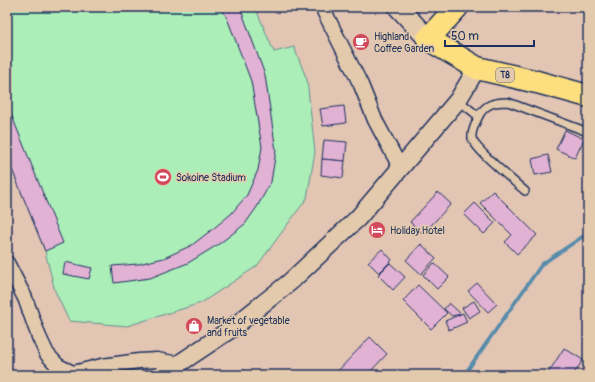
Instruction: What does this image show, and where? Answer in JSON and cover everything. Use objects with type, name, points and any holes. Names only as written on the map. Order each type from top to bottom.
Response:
[{"type":"highway","points":[[428,39],[457,7]]},
{"type":"highway","name":"T8","points":[[428,39],[477,68],[588,96]]},
{"type":"main road","points":[[398,7],[428,39]]},
{"type":"street","points":[[322,7],[361,85],[375,120],[400,167]]},
{"type":"street","points":[[162,375],[231,329],[290,282],[358,218],[458,100],[477,68]]},
{"type":"street","points":[[7,263],[25,298],[39,337],[47,354],[58,366],[73,373],[102,366],[139,361],[157,360],[178,364]]},
{"type":"lane","points":[[458,100],[478,116]]},
{"type":"lane","points":[[525,191],[479,150],[472,139],[472,131],[478,116],[485,108],[495,102],[508,102],[585,131]]},
{"type":"green space","name":"Sokoine Stadium","points":[[7,7],[255,7],[274,52],[294,47],[307,80],[315,152],[307,198],[257,266],[201,303],[127,326],[69,321],[55,291],[45,251],[7,157]]},
{"type":"building","points":[[220,7],[240,7],[265,75],[276,151],[271,182],[257,207],[245,224],[219,244],[188,263],[150,278],[114,283],[112,266],[138,264],[164,258],[192,245],[214,228],[231,214],[247,195],[258,170],[262,147],[251,81],[227,18]]},
{"type":"building","points":[[7,104],[63,243],[45,251],[7,157]]},
{"type":"building","points":[[344,106],[346,123],[323,126],[320,109]]},
{"type":"building","points":[[565,130],[584,139],[575,158],[556,149]]},
{"type":"building","points":[[324,140],[347,142],[345,161],[322,159]]},
{"type":"building","points":[[548,155],[552,172],[535,175],[532,159]]},
{"type":"building","points":[[322,159],[345,161],[343,178],[321,175]]},
{"type":"building","points":[[493,191],[537,235],[517,254],[505,242],[512,235],[480,203]]},
{"type":"building","points":[[438,192],[451,204],[423,234],[410,222]]},
{"type":"building","points":[[475,203],[495,223],[484,234],[464,214]]},
{"type":"building","points":[[421,244],[436,258],[421,274],[406,260]]},
{"type":"building","points":[[382,249],[392,260],[379,273],[368,262]]},
{"type":"building","points":[[65,262],[92,268],[89,279],[63,274]]},
{"type":"building","points":[[390,263],[405,277],[393,290],[378,275]]},
{"type":"building","points":[[434,263],[449,277],[437,289],[423,275]]},
{"type":"building","points":[[477,283],[497,304],[488,312],[468,291]]},
{"type":"building","points":[[418,285],[447,313],[431,329],[403,301]]},
{"type":"building","points":[[474,301],[480,311],[469,318],[462,308]]},
{"type":"building","points":[[449,303],[461,314],[452,316],[444,309]]},
{"type":"building","points":[[463,313],[467,322],[449,330],[445,321]]},
{"type":"building","points":[[370,337],[387,354],[367,375],[334,375]]},
{"type":"building","points":[[564,348],[583,360],[573,375],[547,375]]},
{"type":"building","points":[[243,369],[248,375],[235,375]]},
{"type":"waterway","points":[[464,375],[542,264],[588,233]]},
{"type":"place","name":"Highland Coffee Garden","points":[[361,42]]},
{"type":"place","name":"Sokoine Stadium","points":[[163,177]]},
{"type":"place","name":"Holiday Hotel","points":[[377,230]]},
{"type":"place","name":"Market of vegetable and fruits","points":[[194,326]]}]
